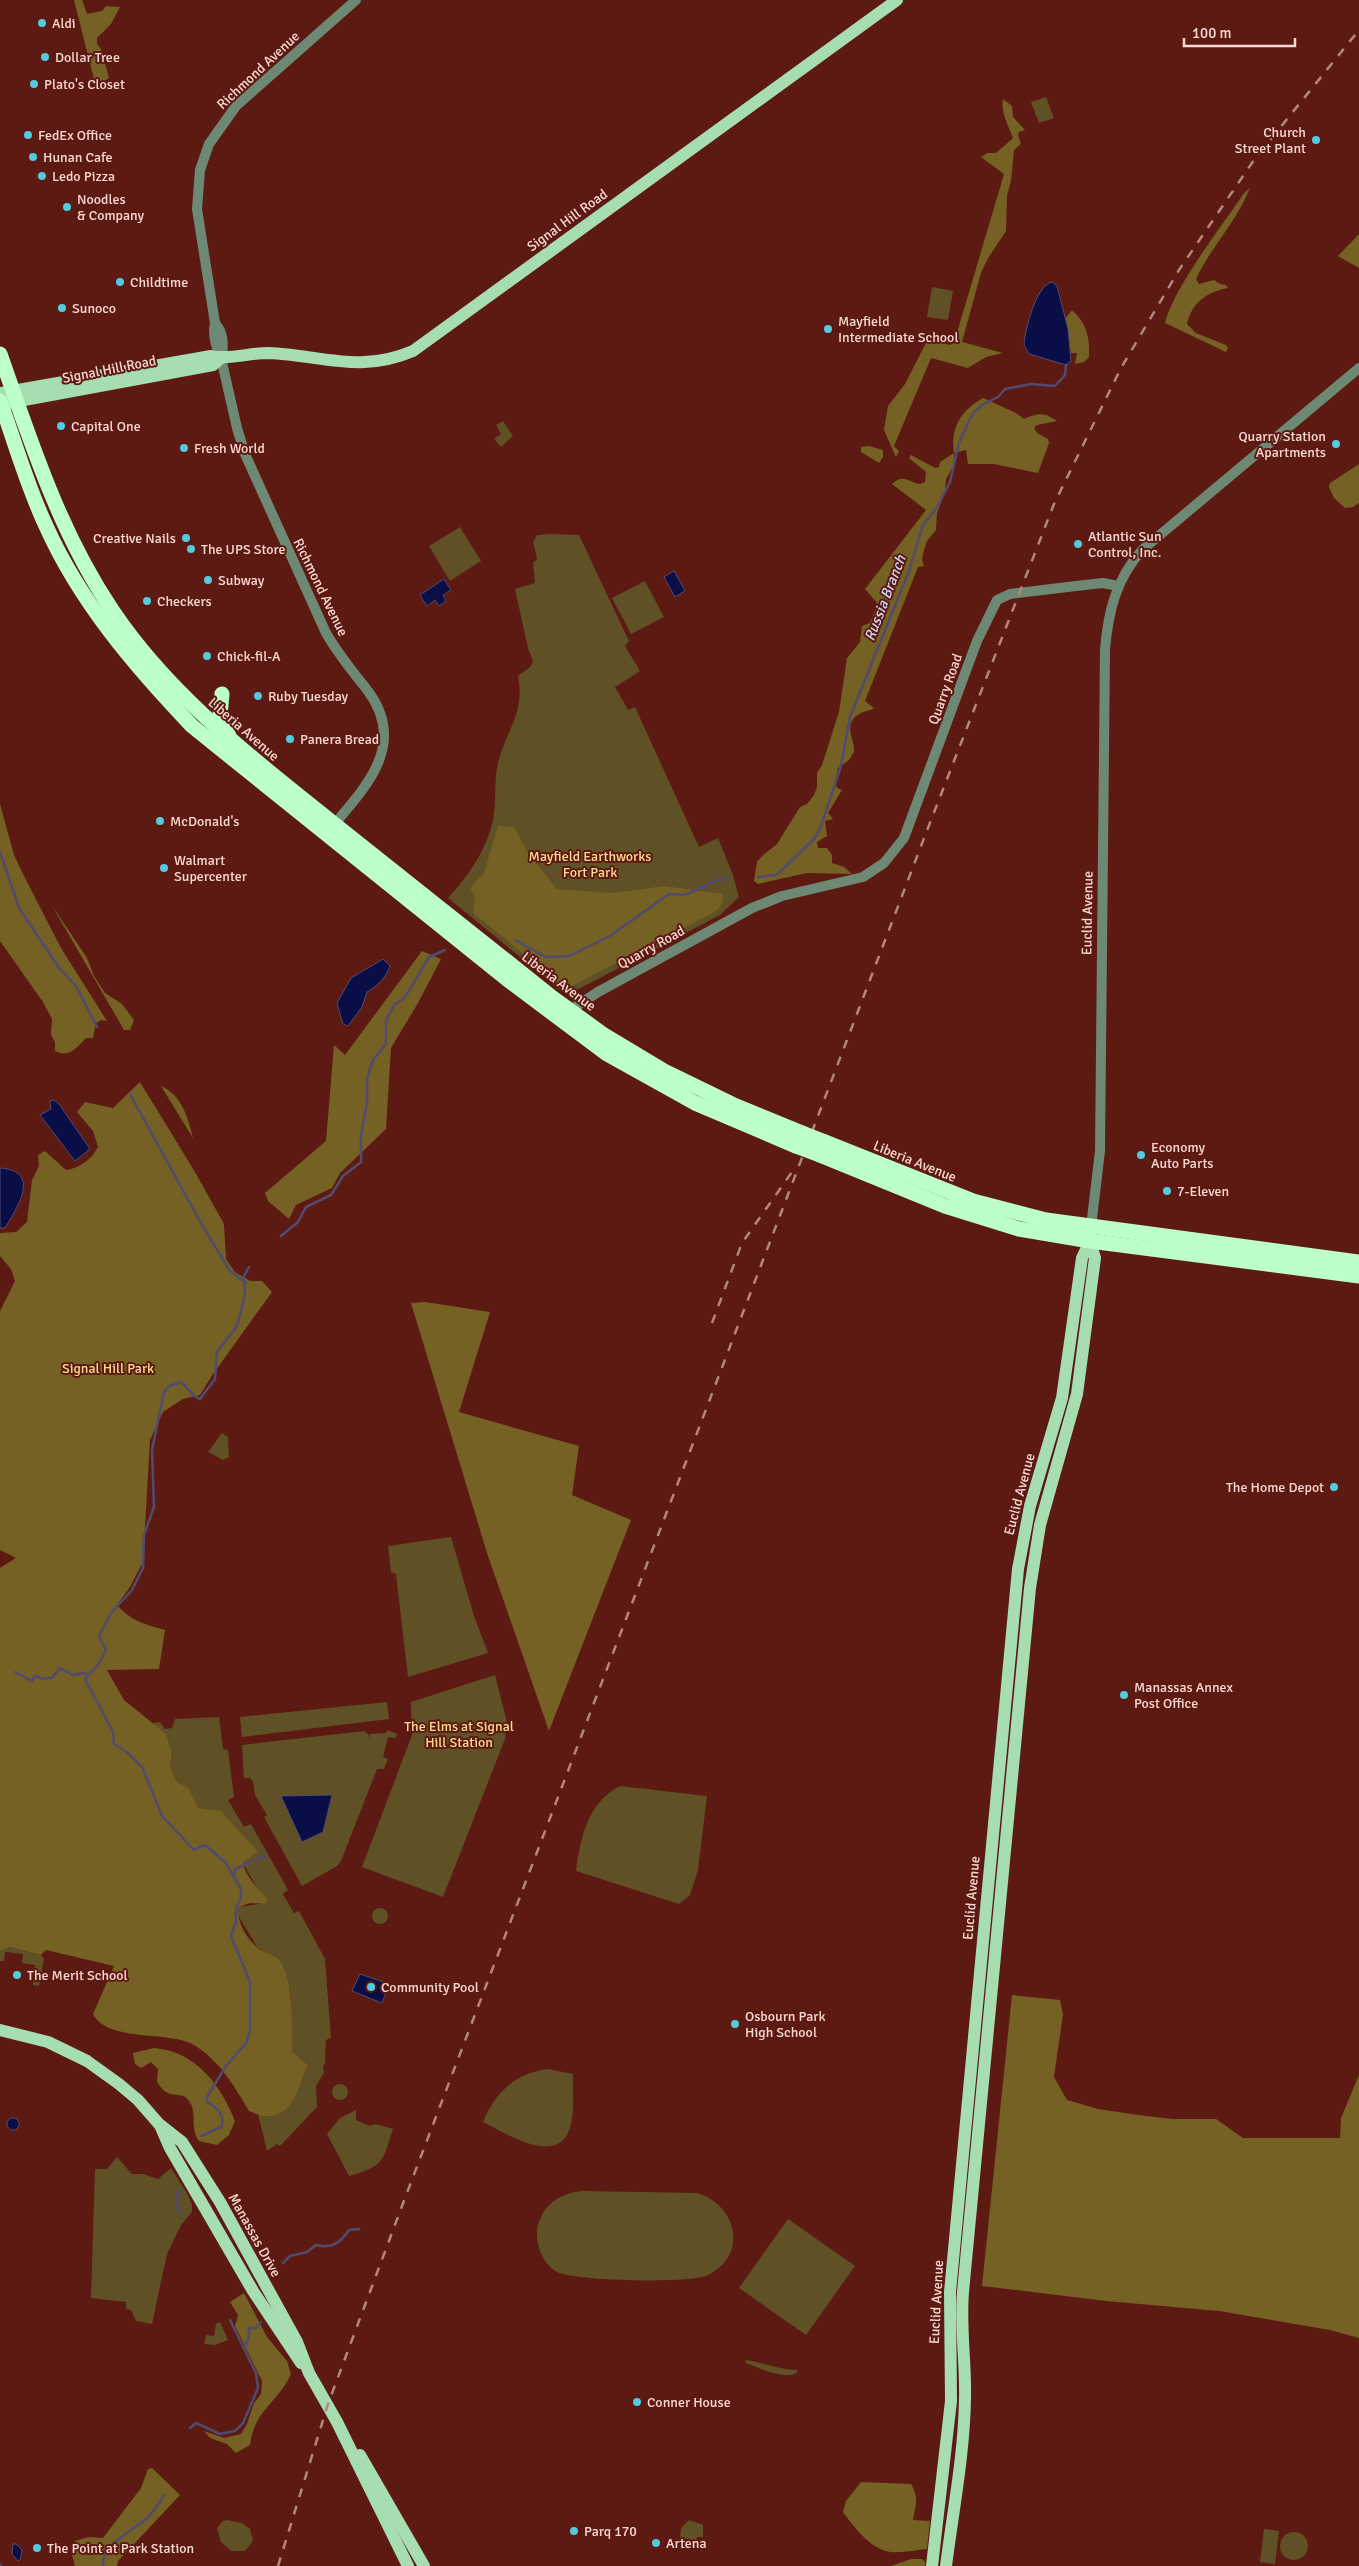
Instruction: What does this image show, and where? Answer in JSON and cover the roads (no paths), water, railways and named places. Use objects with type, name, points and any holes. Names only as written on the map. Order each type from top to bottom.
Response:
[{"type":"highway","name":"Liberia Avenue","points":[[0,354],[5,399],[46,526],[79,586],[115,638],[161,694],[198,731],[330,830],[564,1015],[607,1054],[660,1085],[728,1118],[799,1139],[945,1206],[1003,1225],[1359,1262]]},
{"type":"highway","name":"Liberia Avenue","points":[[5,399],[84,564],[111,608],[136,643],[163,676],[234,744],[330,830]]},
{"type":"highway","points":[[222,694],[221,720],[234,744]]},
{"type":"highway","name":"Liberia Avenue","points":[[1090,1234],[1359,1276]]},
{"type":"main road","name":"Signal Hill Road","points":[[5,399],[152,366],[211,356],[221,358],[270,354],[372,364],[394,359],[413,351],[898,0]]},
{"type":"main road","name":"Signal Hill Road","points":[[5,399],[113,384],[213,365],[221,358]]},
{"type":"main road","points":[[113,384],[115,380],[133,376],[152,366]]},
{"type":"main road","name":"Euclid Avenue","points":[[932,2566],[951,2401],[950,2292],[1018,1569],[1030,1506],[1062,1398],[1082,1258],[1090,1234]]},
{"type":"main road","name":"Euclid Avenue","points":[[946,2566],[964,2422],[965,2384],[961,2332],[963,2292],[1031,1580],[1040,1525],[1077,1394],[1095,1258],[1090,1234]]},
{"type":"main road","name":"Manassas Drive","points":[[0,2030],[48,2042],[87,2061],[138,2100],[159,2124],[182,2142],[215,2194],[297,2342],[309,2373],[337,2422],[408,2566]]},
{"type":"main road","name":"Manassas Drive","points":[[337,2422],[353,2442],[424,2566]]},
{"type":"street","name":"Richmond Avenue","points":[[330,830],[364,789],[376,771],[382,751],[382,720],[368,692],[338,654],[326,633],[263,497],[237,428],[221,358],[224,347],[221,330],[215,323],[197,209],[200,170],[210,144],[236,106],[356,0]]},
{"type":"street","points":[[1118,586],[1133,560],[1161,532],[1359,368]]},
{"type":"street","name":"Quarry Road","points":[[564,1015],[598,992],[752,908],[782,896],[855,880],[879,867],[894,853],[904,838],[977,641],[997,600],[1010,594],[1076,586],[1103,583],[1118,586]]},
{"type":"street","name":"Euclid Avenue","points":[[1090,1234],[1100,1151],[1105,650],[1108,617],[1118,586]]},
{"type":"waterway","name":"Russia Branch","points":[[758,877],[775,875],[780,872],[814,839],[820,829],[841,766],[850,717],[909,571],[923,525],[936,509],[950,482],[959,443],[974,412],[998,397],[1005,389],[1031,384],[1055,386],[1065,375],[1066,365]]},
{"type":"waterway","points":[[0,852],[19,908],[59,968],[76,986],[97,1027]]},
{"type":"waterway","name":"Russia Branch","points":[[515,940],[546,957],[569,956],[610,936],[669,894],[685,895],[716,880],[729,879]]},
{"type":"waterway","name":"Russia Branch","points":[[281,1236],[298,1222],[306,1207],[331,1195],[343,1176],[361,1162],[361,1136],[367,1103],[367,1079],[373,1060],[386,1044],[386,1020],[395,1004],[403,999],[409,991],[429,957],[445,950]]},
{"type":"waterway","points":[[130,1094],[202,1225],[230,1271],[246,1283]]},
{"type":"waterway","name":"Russia Branch","points":[[201,2136],[221,2127],[221,2115],[217,2109],[207,2102],[207,2097],[226,2066],[247,2042],[250,2029],[250,1982],[231,1936],[236,1922],[236,1908],[241,1898],[241,1889],[225,1862],[205,1845],[194,1850],[162,1816],[142,1767],[127,1752],[114,1744],[113,1732],[85,1679],[98,1665],[106,1650],[99,1636],[111,1613],[132,1590],[143,1568],[144,1535],[154,1507],[152,1450],[164,1392],[168,1387],[180,1382],[200,1399],[215,1379],[217,1352],[237,1326],[245,1295],[244,1276],[249,1267]]},
{"type":"waterway","points":[[15,1672],[32,1681],[35,1676],[43,1679],[52,1678],[60,1668],[73,1675],[83,1673],[88,1675]]},
{"type":"waterway","points":[[234,1877],[235,1869],[267,1855]]},
{"type":"waterway","name":"Russia Branch","points":[[180,2190],[177,2205],[181,2214]]},
{"type":"waterway","points":[[283,2263],[290,2256],[307,2252],[316,2245],[327,2246],[335,2244],[349,2230],[359,2229]]},
{"type":"waterway","name":"Russia Branch","points":[[190,2428],[196,2423],[220,2434],[235,2431],[243,2423],[258,2388],[256,2373],[230,2320]]},
{"type":"waterway","points":[[244,2349],[249,2337],[249,2328],[256,2328],[261,2322]]},
{"type":"waterway","name":"Russia Branch","points":[[103,2566],[107,2551],[119,2539],[147,2518],[164,2495]]},
{"type":"railway","points":[[278,2566],[328,2404],[405,2198],[926,833],[1054,504],[1121,368],[1179,270],[1254,160],[1359,30]]},
{"type":"railway","points":[[712,1323],[742,1243],[792,1172]]},
{"type":"place","name":"Aldi","points":[[42,23]]},
{"type":"place","name":"Dollar Tree","points":[[45,57]]},
{"type":"place","name":"Plato's Closet","points":[[34,84]]},
{"type":"place","name":"FedEx Office","points":[[28,135]]},
{"type":"place","name":"Church Street Plant","points":[[1316,140]]},
{"type":"place","name":"Hunan Cafe","points":[[33,157]]},
{"type":"place","name":"Ledo Pizza","points":[[42,176]]},
{"type":"place","name":"Noodles & Company","points":[[67,207]]},
{"type":"place","name":"Childtime","points":[[120,282]]},
{"type":"place","name":"Sunoco","points":[[62,308]]},
{"type":"place","name":"Mayfield Intermediate School","points":[[828,329]]},
{"type":"place","name":"Capital One","points":[[61,426]]},
{"type":"place","name":"Quarry Station Apartments","points":[[1336,444]]},
{"type":"place","name":"Fresh World","points":[[184,448]]},
{"type":"place","name":"Creative Nails","points":[[186,538]]},
{"type":"place","name":"Atlantic Sun Control, Inc.","points":[[1078,544]]},
{"type":"place","name":"The UPS Store","points":[[191,549]]},
{"type":"place","name":"Subway","points":[[208,580]]},
{"type":"place","name":"Checkers","points":[[147,601]]},
{"type":"place","name":"Chick-fil-A","points":[[207,656]]},
{"type":"place","name":"Ruby Tuesday","points":[[258,696]]},
{"type":"place","name":"Panera Bread","points":[[290,739]]},
{"type":"place","name":"McDonald's","points":[[160,821]]},
{"type":"place","name":"Walmart Supercenter","points":[[164,868]]},
{"type":"place","name":"Economy Auto Parts","points":[[1141,1155]]},
{"type":"place","name":"7-Eleven","points":[[1167,1191]]},
{"type":"place","name":"The Home Depot","points":[[1334,1487]]},
{"type":"place","name":"Manassas Annex Post Office","points":[[1124,1695]]},
{"type":"place","name":"The Merit School","points":[[17,1975]]},
{"type":"place","name":"Community Pool","points":[[371,1987]]},
{"type":"place","name":"Osbourn Park High School","points":[[735,2024]]},
{"type":"place","name":"Conner House","points":[[637,2402]]},
{"type":"place","name":"Parq 170","points":[[574,2531]]},
{"type":"place","name":"Artena","points":[[656,2543]]},
{"type":"place","name":"The Point at Park Station","points":[[37,2548]]},
{"type":"park label","name":"Mayfield Earthworks Fort Park","points":[[590,864]]},
{"type":"park label","name":"Signal Hill Park","points":[[108,1368]]},
{"type":"park label","name":"The Elms at Signal Hill Station","points":[[459,1734]]}]
